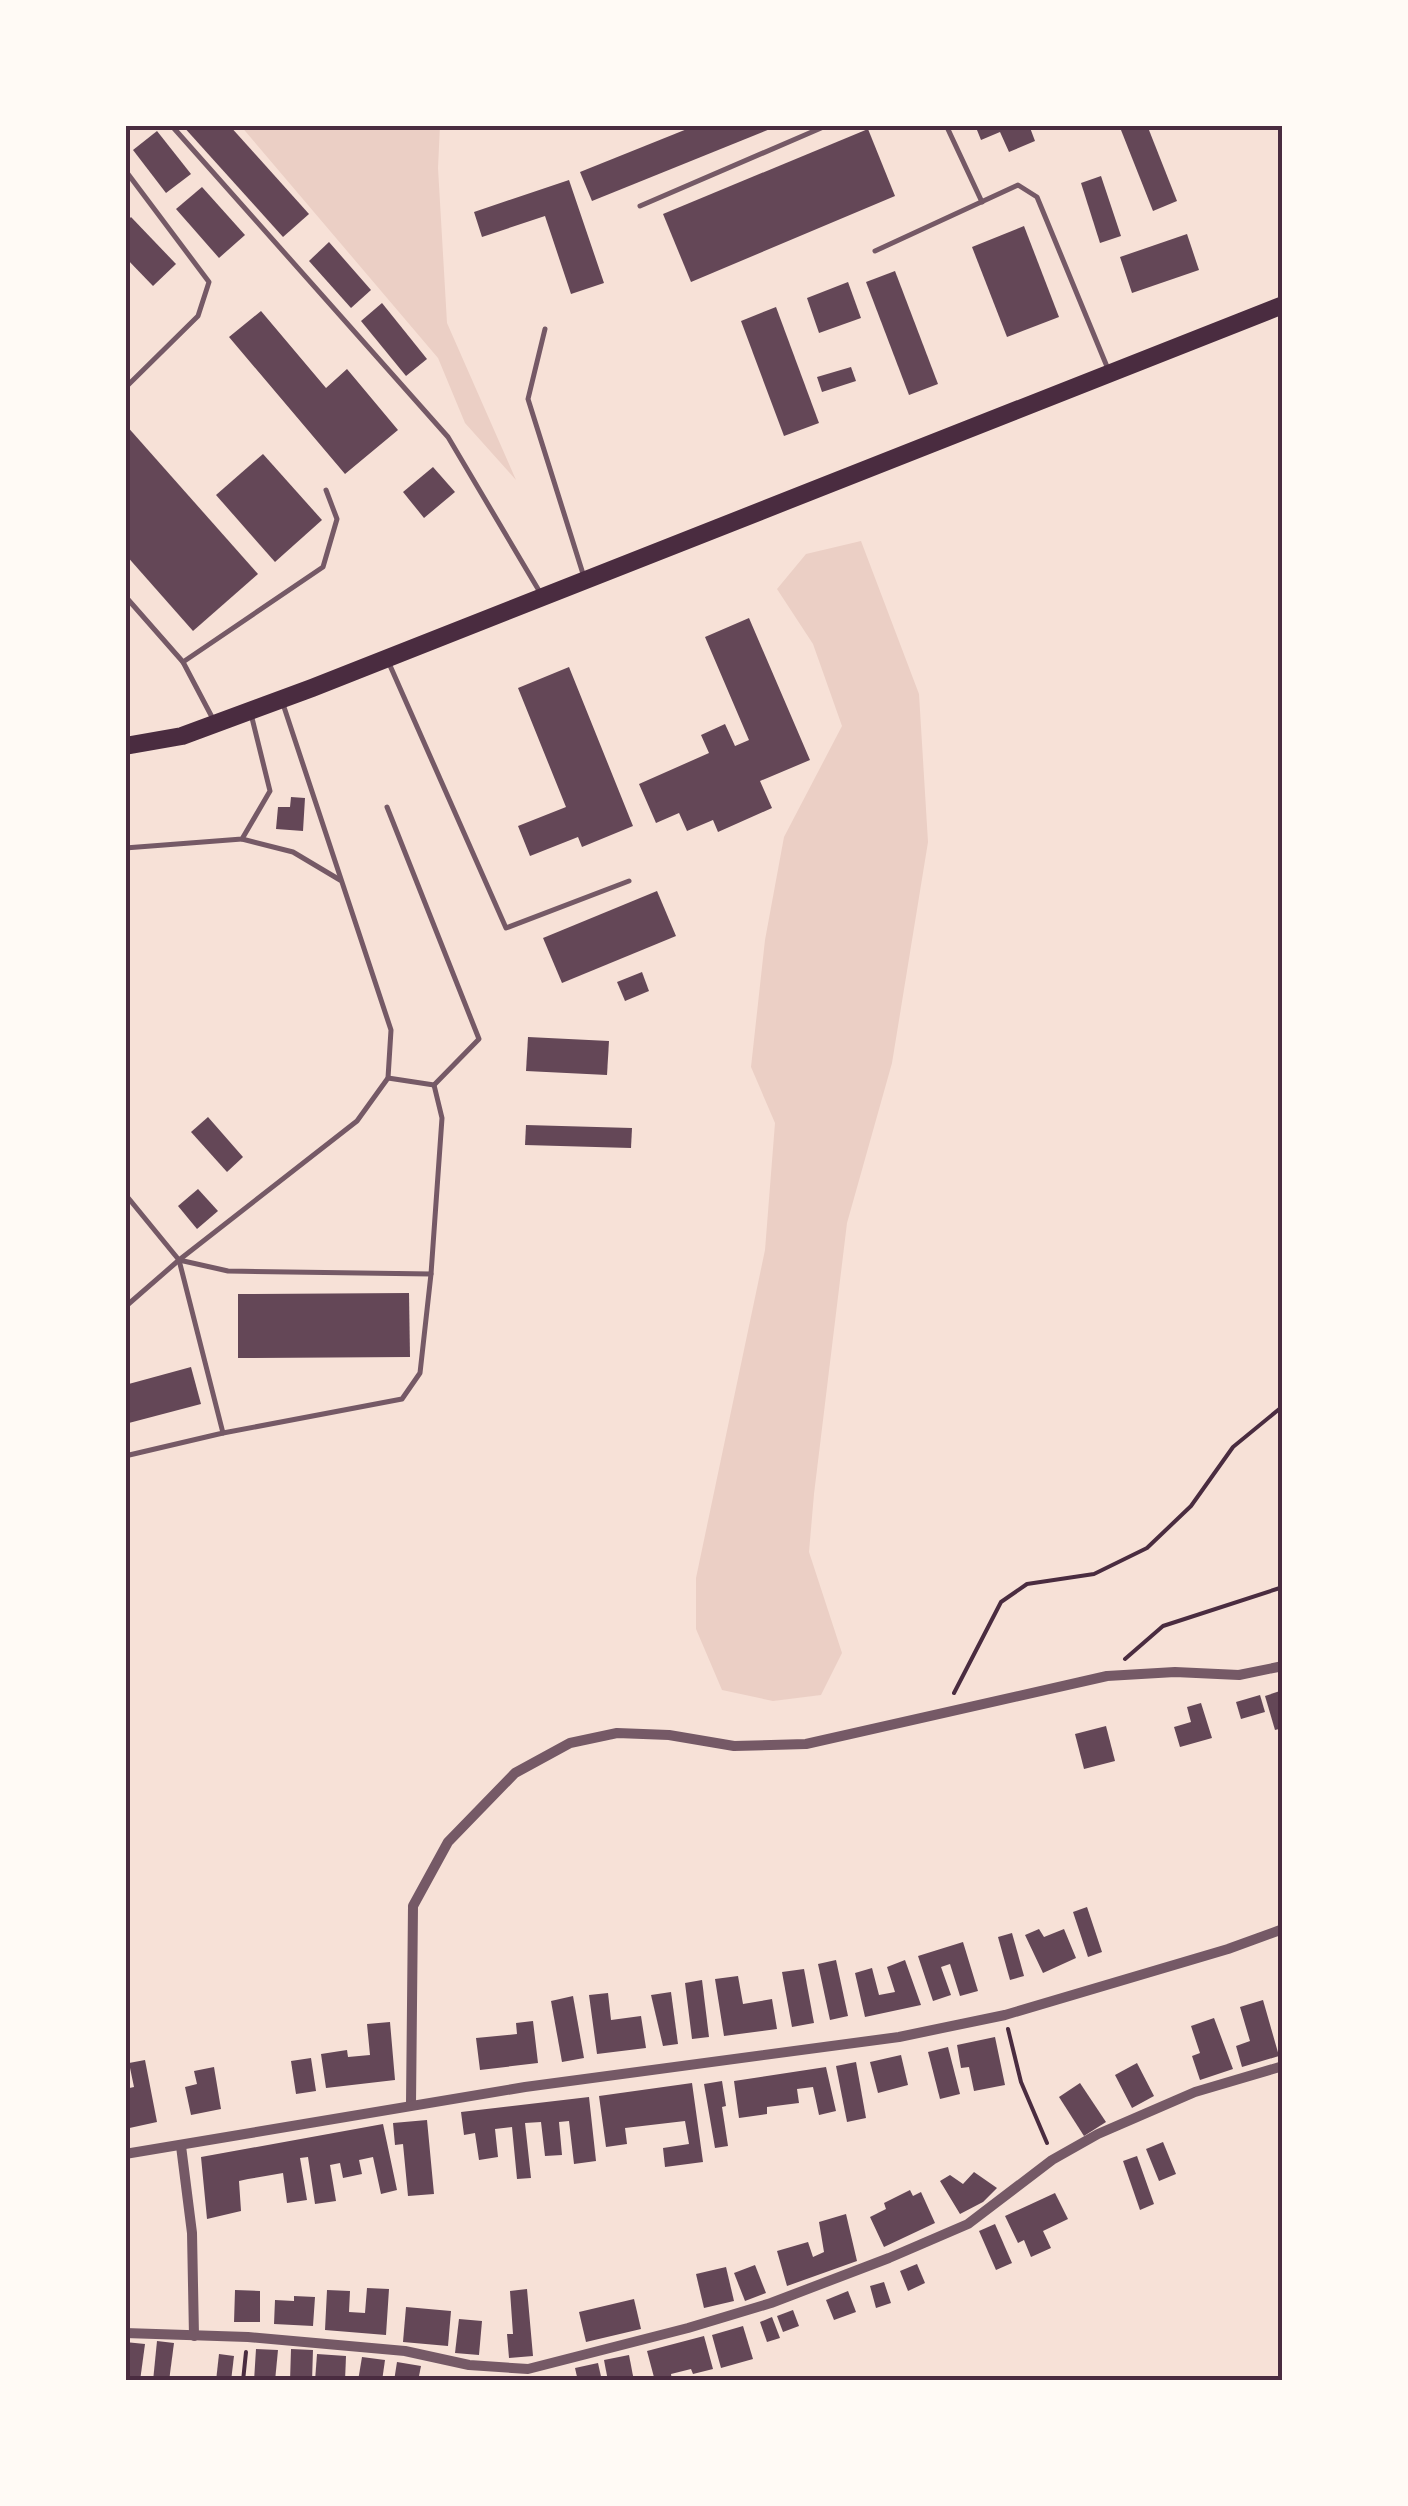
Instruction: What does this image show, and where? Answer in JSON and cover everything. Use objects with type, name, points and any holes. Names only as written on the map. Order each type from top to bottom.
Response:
[{"type":"main road","points":[[125,746],[182,736],[282,699],[1282,306]]},
{"type":"street","points":[[411,2104],[412,1906],[448,1842],[516,1773],[570,1743],[617,1734],[669,1735],[734,1746],[806,1744],[1107,1676],[1175,1672],[1240,1675],[1283,1666]]},
{"type":"street","points":[[125,2154],[411,2104],[899,2036],[1005,2015],[1283,1929]]},
{"type":"street","points":[[125,2333],[248,2337],[528,2369],[771,2303],[889,2258],[968,2224],[1052,2160],[1098,2134],[1195,2092],[1283,2066]]},
{"type":"street","points":[[181,2146],[192,2233],[194,2336]]},
{"type":"lane","points":[[171,125],[448,437],[543,596]]},
{"type":"lane","points":[[640,206],[828,125]]},
{"type":"lane","points":[[946,125],[982,202]]},
{"type":"lane","points":[[125,170],[209,282],[198,316],[125,388]]},
{"type":"lane","points":[[874,251],[1018,185],[1037,198],[1109,372]]},
{"type":"lane","points":[[545,329],[528,399],[585,580]]},
{"type":"lane","points":[[182,662],[323,566],[337,518],[326,490]]},
{"type":"lane","points":[[125,596],[182,662],[216,724]]},
{"type":"lane","points":[[387,658],[506,928],[629,881]]},
{"type":"lane","points":[[125,1308],[179,1260],[357,1121],[388,1078],[391,1030],[282,699]]},
{"type":"lane","points":[[242,840],[270,791],[250,711]]},
{"type":"lane","points":[[388,807],[479,1039],[434,1085]]},
{"type":"lane","points":[[125,848],[242,840],[293,852],[340,880]]},
{"type":"lane","points":[[388,1078],[434,1085]]},
{"type":"lane","points":[[125,1456],[402,1399],[420,1372],[431,1274],[442,1118],[434,1085]]},
{"type":"lane","points":[[125,1194],[179,1260],[223,1433]]},
{"type":"lane","points":[[179,1260],[228,1272],[431,1274]]},
{"type":"path","points":[[942,1714],[1001,1602],[1027,1584],[1094,1574],[1147,1548],[1191,1506],[1234,1446],[1283,1406]]},
{"type":"path","points":[[1107,1676],[1163,1626],[1283,1587]]},
{"type":"path","points":[[1005,2015],[1021,2082],[1052,2160]]},
{"type":"path","points":[[242,2381],[248,2337]]},
{"type":"shaded area","points":[[240,125],[440,125],[438,168],[447,323],[516,480],[465,423],[438,358]]},
{"type":"shaded area","points":[[861,541],[919,694],[928,842],[892,1063],[847,1223],[814,1494],[809,1552],[842,1653],[821,1695],[773,1701],[722,1690],[696,1629],[696,1578],[765,1250],[775,1123],[751,1067],[765,940],[784,837],[842,726],[813,644],[777,589],[806,554]]},
{"type":"building","points":[[182,125],[229,125],[309,214],[283,237]]},
{"type":"building","points":[[697,125],[780,125],[592,201],[580,172]]},
{"type":"building","points":[[975,125],[1029,125],[1035,141],[1009,152],[1000,132],[981,140]]},
{"type":"building","points":[[1119,125],[1147,125],[1177,201],[1153,211]]},
{"type":"building","points":[[868,129],[895,196],[691,282],[663,214]]},
{"type":"building","points":[[157,131],[191,174],[166,193],[133,150]]},
{"type":"building","points":[[1101,176],[1121,236],[1100,243],[1081,183]]},
{"type":"building","points":[[569,180],[604,283],[571,294],[545,216],[482,237],[474,212]]},
{"type":"building","points":[[202,187],[245,235],[219,258],[176,209]]},
{"type":"building","points":[[131,217],[176,264],[153,286],[125,257],[125,223]]},
{"type":"building","points":[[1024,226],[1059,317],[1007,337],[972,247]]},
{"type":"building","points":[[1187,234],[1199,270],[1132,293],[1120,257]]},
{"type":"building","points":[[329,242],[371,290],[351,308],[309,261]]},
{"type":"building","points":[[895,271],[938,384],[909,395],[866,282]]},
{"type":"building","points":[[848,282],[861,318],[819,333],[807,298]]},
{"type":"building","points":[[382,303],[427,359],[406,376],[361,321]]},
{"type":"building","points":[[776,307],[819,423],[784,436],[741,321]]},
{"type":"building","points":[[261,311],[326,388],[347,369],[398,430],[345,474],[229,337]]},
{"type":"building","points":[[851,367],[856,381],[822,392],[817,377]]},
{"type":"building","points":[[125,424],[258,574],[193,631],[125,554]]},
{"type":"building","points":[[263,454],[322,520],[275,562],[216,495]]},
{"type":"building","points":[[433,467],[455,492],[424,518],[403,492]]},
{"type":"building","points":[[749,618],[810,760],[760,781],[772,808],[718,832],[713,820],[687,831],[679,813],[656,823],[639,784],[709,753],[701,735],[725,724],[735,746],[749,740],[705,637]]},
{"type":"building","points":[[569,667],[633,826],[582,847],[578,837],[530,856],[518,826],[566,807],[518,688]]},
{"type":"building","points":[[291,797],[305,798],[303,831],[276,829],[278,807],[290,807]]},
{"type":"building","points":[[657,891],[676,936],[562,983],[543,938]]},
{"type":"building","points":[[642,972],[649,991],[625,1001],[617,982]]},
{"type":"building","points":[[528,1037],[609,1041],[607,1075],[526,1071]]},
{"type":"building","points":[[208,1117],[243,1157],[227,1172],[191,1132]]},
{"type":"building","points":[[526,1125],[632,1128],[631,1148],[525,1145]]},
{"type":"building","points":[[198,1189],[218,1211],[197,1229],[178,1206]]},
{"type":"building","points":[[409,1293],[410,1357],[238,1358],[238,1294]]},
{"type":"building","points":[[191,1367],[201,1404],[125,1424],[125,1385]]},
{"type":"building","points":[[1283,1690],[1283,1728],[1275,1730],[1265,1696]]},
{"type":"building","points":[[1260,1695],[1265,1712],[1241,1719],[1236,1702]]},
{"type":"building","points":[[1201,1703],[1212,1738],[1180,1747],[1174,1727],[1191,1722],[1187,1707]]},
{"type":"building","points":[[1106,1726],[1115,1761],[1084,1769],[1075,1734]]},
{"type":"building","points":[[1087,1907],[1102,1952],[1088,1957],[1073,1912]]},
{"type":"building","points":[[1039,1929],[1044,1937],[1064,1929],[1076,1958],[1043,1973],[1025,1935]]},
{"type":"building","points":[[1012,1933],[1024,1976],[1010,1980],[998,1937]]},
{"type":"building","points":[[963,1942],[978,1991],[960,1996],[950,1964],[941,1967],[951,1995],[933,2001],[918,1956]]},
{"type":"building","points":[[836,1960],[848,2016],[830,2020],[818,1964]]},
{"type":"building","points":[[905,1960],[921,2005],[865,2017],[855,1973],[872,1968],[879,1995],[895,1992],[887,1967]]},
{"type":"building","points":[[804,1969],[814,2023],[792,2027],[782,1972]]},
{"type":"building","points":[[738,1976],[743,2004],[772,1999],[777,2029],[724,2036],[715,1979]]},
{"type":"building","points":[[702,1980],[709,2037],[692,2039],[685,1983]]},
{"type":"building","points":[[671,1992],[678,2044],[663,2046],[651,1995]]},
{"type":"building","points":[[608,1993],[611,2020],[641,2016],[646,2048],[597,2054],[589,1995]]},
{"type":"building","points":[[573,1996],[584,2058],[562,2062],[551,2001]]},
{"type":"building","points":[[1263,2000],[1279,2056],[1242,2067],[1236,2046],[1250,2041],[1240,2007]]},
{"type":"building","points":[[1214,2018],[1233,2069],[1200,2080],[1192,2056],[1200,2053],[1191,2026]]},
{"type":"building","points":[[533,2021],[538,2063],[480,2070],[476,2038],[517,2034],[516,2023]]},
{"type":"building","points":[[390,2022],[395,2080],[326,2088],[321,2054],[347,2050],[348,2057],[370,2055],[367,2024]]},
{"type":"building","points":[[995,2037],[1005,2085],[974,2091],[969,2067],[961,2068],[957,2045]]},
{"type":"building","points":[[948,2047],[960,2094],[940,2099],[928,2052]]},
{"type":"building","points":[[901,2055],[908,2085],[878,2093],[870,2062]]},
{"type":"building","points":[[311,2058],[316,2091],[296,2094],[291,2061]]},
{"type":"building","points":[[145,2060],[157,2122],[125,2129],[125,2089],[134,2087],[129,2063]]},
{"type":"building","points":[[856,2062],[866,2118],[847,2122],[836,2066]]},
{"type":"building","points":[[1137,2063],[1154,2096],[1132,2108],[1115,2075]]},
{"type":"building","points":[[214,2067],[221,2109],[191,2115],[185,2087],[197,2084],[194,2071]]},
{"type":"building","points":[[826,2067],[836,2111],[819,2115],[813,2087],[797,2089],[799,2103],[767,2107],[767,2114],[739,2118],[734,2081]]},
{"type":"building","points":[[722,2081],[728,2146],[715,2148],[704,2084]]},
{"type":"building","points":[[692,2083],[703,2162],[665,2167],[663,2148],[689,2144],[685,2121],[625,2128],[627,2144],[606,2147],[599,2096]]},
{"type":"building","points":[[1080,2083],[1106,2122],[1084,2136],[1059,2097]]},
{"type":"building","points":[[589,2097],[596,2161],[574,2164],[569,2121],[559,2122],[562,2155],[545,2156],[541,2122],[525,2123],[531,2178],[517,2179],[512,2127],[495,2129],[498,2157],[479,2160],[475,2133],[464,2135],[461,2112]]},
{"type":"building","points":[[427,2120],[434,2194],[408,2196],[403,2144],[395,2145],[393,2123]]},
{"type":"building","points":[[383,2124],[397,2190],[381,2194],[373,2157],[359,2160],[362,2174],[343,2178],[340,2163],[330,2165],[336,2201],[315,2204],[308,2157],[300,2158],[307,2200],[287,2203],[283,2173],[248,2179],[239,2181],[241,2211],[207,2219],[201,2157]]},
{"type":"building","points":[[1163,2142],[1176,2174],[1159,2181],[1146,2149]]},
{"type":"building","points":[[1137,2156],[1154,2204],[1140,2210],[1123,2161]]},
{"type":"building","points":[[974,2172],[997,2188],[983,2202],[960,2214],[940,2181],[950,2175],[963,2184]]},
{"type":"building","points":[[910,2190],[913,2196],[921,2192],[935,2223],[884,2247],[870,2217],[886,2209],[884,2203]]},
{"type":"building","points":[[1055,2193],[1068,2219],[1043,2231],[1051,2248],[1031,2257],[1024,2240],[1018,2243],[1005,2216]]},
{"type":"building","points":[[846,2214],[857,2261],[787,2286],[777,2251],[808,2242],[813,2257],[824,2252],[819,2222]]},
{"type":"building","points":[[995,2224],[1012,2263],[996,2270],[979,2231]]},
{"type":"building","points":[[917,2264],[925,2283],[908,2291],[900,2271]]},
{"type":"building","points":[[755,2265],[766,2293],[745,2301],[734,2273]]},
{"type":"building","points":[[726,2267],[734,2301],[704,2308],[696,2274]]},
{"type":"building","points":[[884,2282],[891,2303],[876,2308],[870,2286]]},
{"type":"building","points":[[367,2288],[389,2289],[386,2335],[325,2330],[327,2290],[350,2291],[349,2312],[365,2313]]},
{"type":"building","points":[[527,2289],[533,2356],[509,2358],[507,2334],[513,2334],[510,2291]]},
{"type":"building","points":[[235,2290],[260,2291],[260,2322],[234,2322]]},
{"type":"building","points":[[848,2291],[856,2312],[834,2320],[826,2300]]},
{"type":"building","points":[[294,2296],[315,2297],[313,2326],[274,2324],[275,2300],[294,2301]]},
{"type":"building","points":[[634,2299],[641,2329],[586,2342],[579,2312]]},
{"type":"building","points":[[406,2307],[451,2311],[448,2346],[403,2342]]},
{"type":"building","points":[[793,2310],[799,2326],[783,2332],[777,2316]]},
{"type":"building","points":[[772,2317],[780,2338],[767,2342],[760,2322]]},
{"type":"building","points":[[459,2319],[482,2321],[479,2355],[455,2353]]},
{"type":"building","points":[[743,2326],[753,2359],[721,2368],[712,2335]]},
{"type":"building","points":[[704,2336],[713,2369],[693,2374],[691,2369],[671,2374],[672,2381],[655,2381],[647,2351]]},
{"type":"building","points":[[157,2341],[174,2343],[169,2381],[153,2381]]},
{"type":"building","points":[[125,2342],[145,2344],[140,2381],[125,2381]]},
{"type":"building","points":[[256,2349],[278,2350],[275,2381],[254,2381]]},
{"type":"building","points":[[291,2349],[313,2350],[312,2381],[290,2381]]},
{"type":"building","points":[[219,2354],[234,2356],[231,2381],[216,2381]]},
{"type":"building","points":[[317,2354],[346,2356],[345,2381],[315,2381]]},
{"type":"building","points":[[629,2355],[634,2381],[608,2381],[604,2360]]},
{"type":"building","points":[[362,2357],[385,2360],[382,2381],[358,2381]]},
{"type":"building","points":[[397,2362],[421,2366],[418,2381],[394,2381]]},
{"type":"building","points":[[598,2363],[602,2381],[578,2381],[575,2368]]}]
